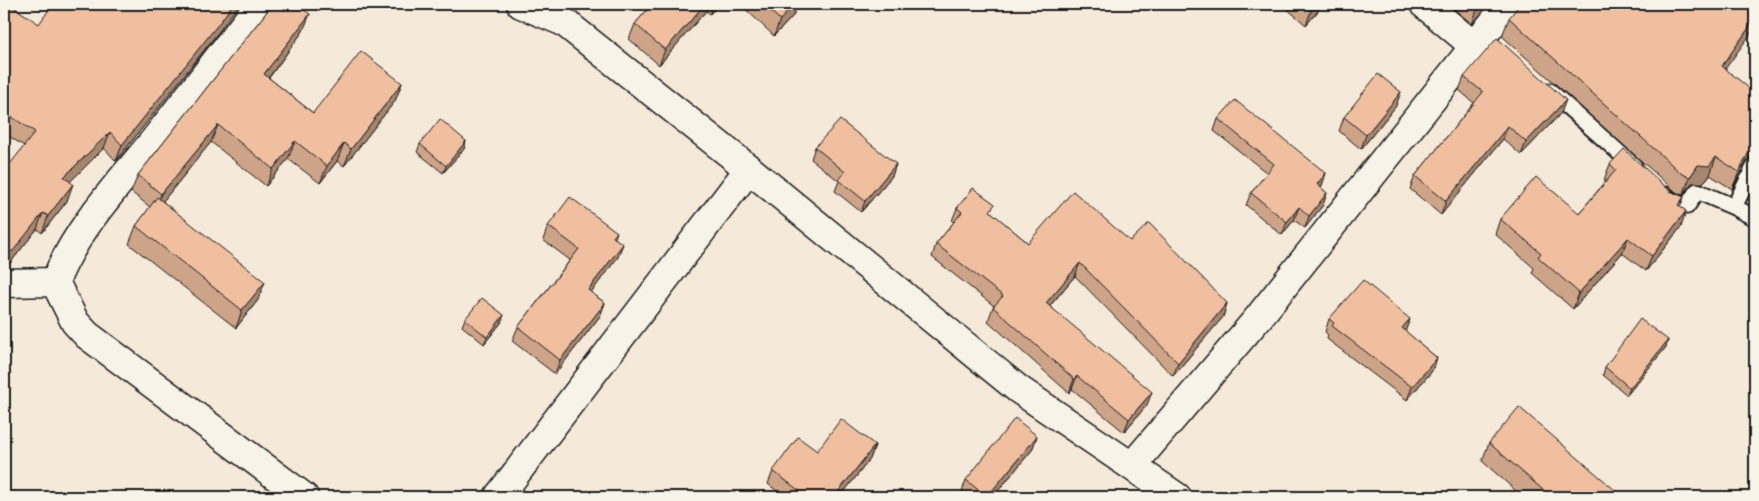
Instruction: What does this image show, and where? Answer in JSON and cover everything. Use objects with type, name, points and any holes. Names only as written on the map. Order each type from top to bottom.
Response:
[{"type":"street","points":[[257,4],[250,17],[182,106],[88,221],[62,265],[55,282],[75,322],[87,335],[304,497]]},
{"type":"street","points":[[521,4],[564,22],[749,169],[1018,389],[1178,497]]},
{"type":"street","points":[[1424,4],[1485,41]]},
{"type":"street","points":[[1132,466],[1259,317],[1485,41],[1508,4]]},
{"type":"street","points":[[498,497],[749,169]]},
{"type":"street","points":[[4,283],[55,282]]},
{"type":"lane","points":[[1542,84],[1642,174]]},
{"type":"lane","points":[[1734,207],[1755,165]]},
{"type":"lane","points":[[1657,187],[1671,200],[1687,206],[1697,191],[1755,218]]},
{"type":"building","points":[[4,4],[9,4],[39,24],[53,4],[233,4],[122,145],[110,132],[64,177],[73,184],[48,216],[43,213],[13,251],[4,252],[4,172],[35,132],[4,112]]},
{"type":"building","points":[[271,4],[300,4],[298,6],[310,14],[264,74],[313,113],[361,51],[402,83],[351,149],[344,143],[327,166],[295,141],[273,169],[218,125],[161,194],[138,175]]},
{"type":"building","points":[[652,4],[705,4],[665,50],[635,24]]},
{"type":"building","points":[[763,4],[795,4],[780,20]]},
{"type":"building","points":[[1302,4],[1317,4],[1311,11]]},
{"type":"building","points":[[1470,4],[1483,4],[1477,10]]},
{"type":"building","points":[[1520,4],[1540,4],[1543,6],[1544,4],[1755,4],[1755,19],[1722,66],[1755,93],[1755,140],[1739,172],[1716,157],[1709,166],[1698,165],[1690,177],[1682,174],[1509,18]]},
{"type":"building","points":[[1497,38],[1566,100],[1526,142],[1508,126],[1446,201],[1415,176],[1483,92],[1464,77]]},
{"type":"building","points":[[1378,74],[1401,92],[1366,135],[1344,117]]},
{"type":"building","points":[[1235,100],[1326,173],[1317,184],[1327,193],[1309,216],[1299,207],[1287,222],[1251,193],[1274,164],[1218,119]]},
{"type":"building","points":[[440,119],[466,141],[446,166],[420,144]]},
{"type":"building","points":[[840,120],[896,164],[865,201],[839,180],[845,172],[815,147]]},
{"type":"building","points":[[1624,149],[1670,191],[1684,197],[1678,205],[1686,211],[1652,256],[1628,238],[1579,293],[1538,257],[1541,253],[1500,219],[1536,177],[1579,213],[1616,170],[1610,164]]},
{"type":"building","points":[[973,188],[995,204],[990,211],[1028,243],[1073,191],[1130,241],[1149,223],[1227,303],[1178,363],[1080,263],[1046,303],[1152,392],[1129,419],[1077,376],[1074,379],[993,307],[1003,296],[936,244],[962,212],[957,208]]},
{"type":"building","points":[[157,197],[265,282],[242,310],[136,226]]},
{"type":"building","points":[[570,197],[617,232],[613,237],[623,244],[588,290],[605,303],[560,360],[518,327],[579,249],[548,226]]},
{"type":"building","points":[[1363,280],[1410,319],[1402,328],[1437,358],[1412,387],[1332,326],[1334,323],[1329,319]]},
{"type":"building","points":[[482,298],[504,315],[487,337],[465,319]]},
{"type":"building","points":[[1640,319],[1668,340],[1630,388],[1605,367]]},
{"type":"building","points":[[1519,407],[1623,497],[1551,497],[1489,443]]},
{"type":"building","points":[[1015,418],[1037,436],[987,497],[966,480]]},
{"type":"building","points":[[841,419],[875,445],[834,497],[804,497],[805,495],[773,471],[798,437],[817,451]]}]
